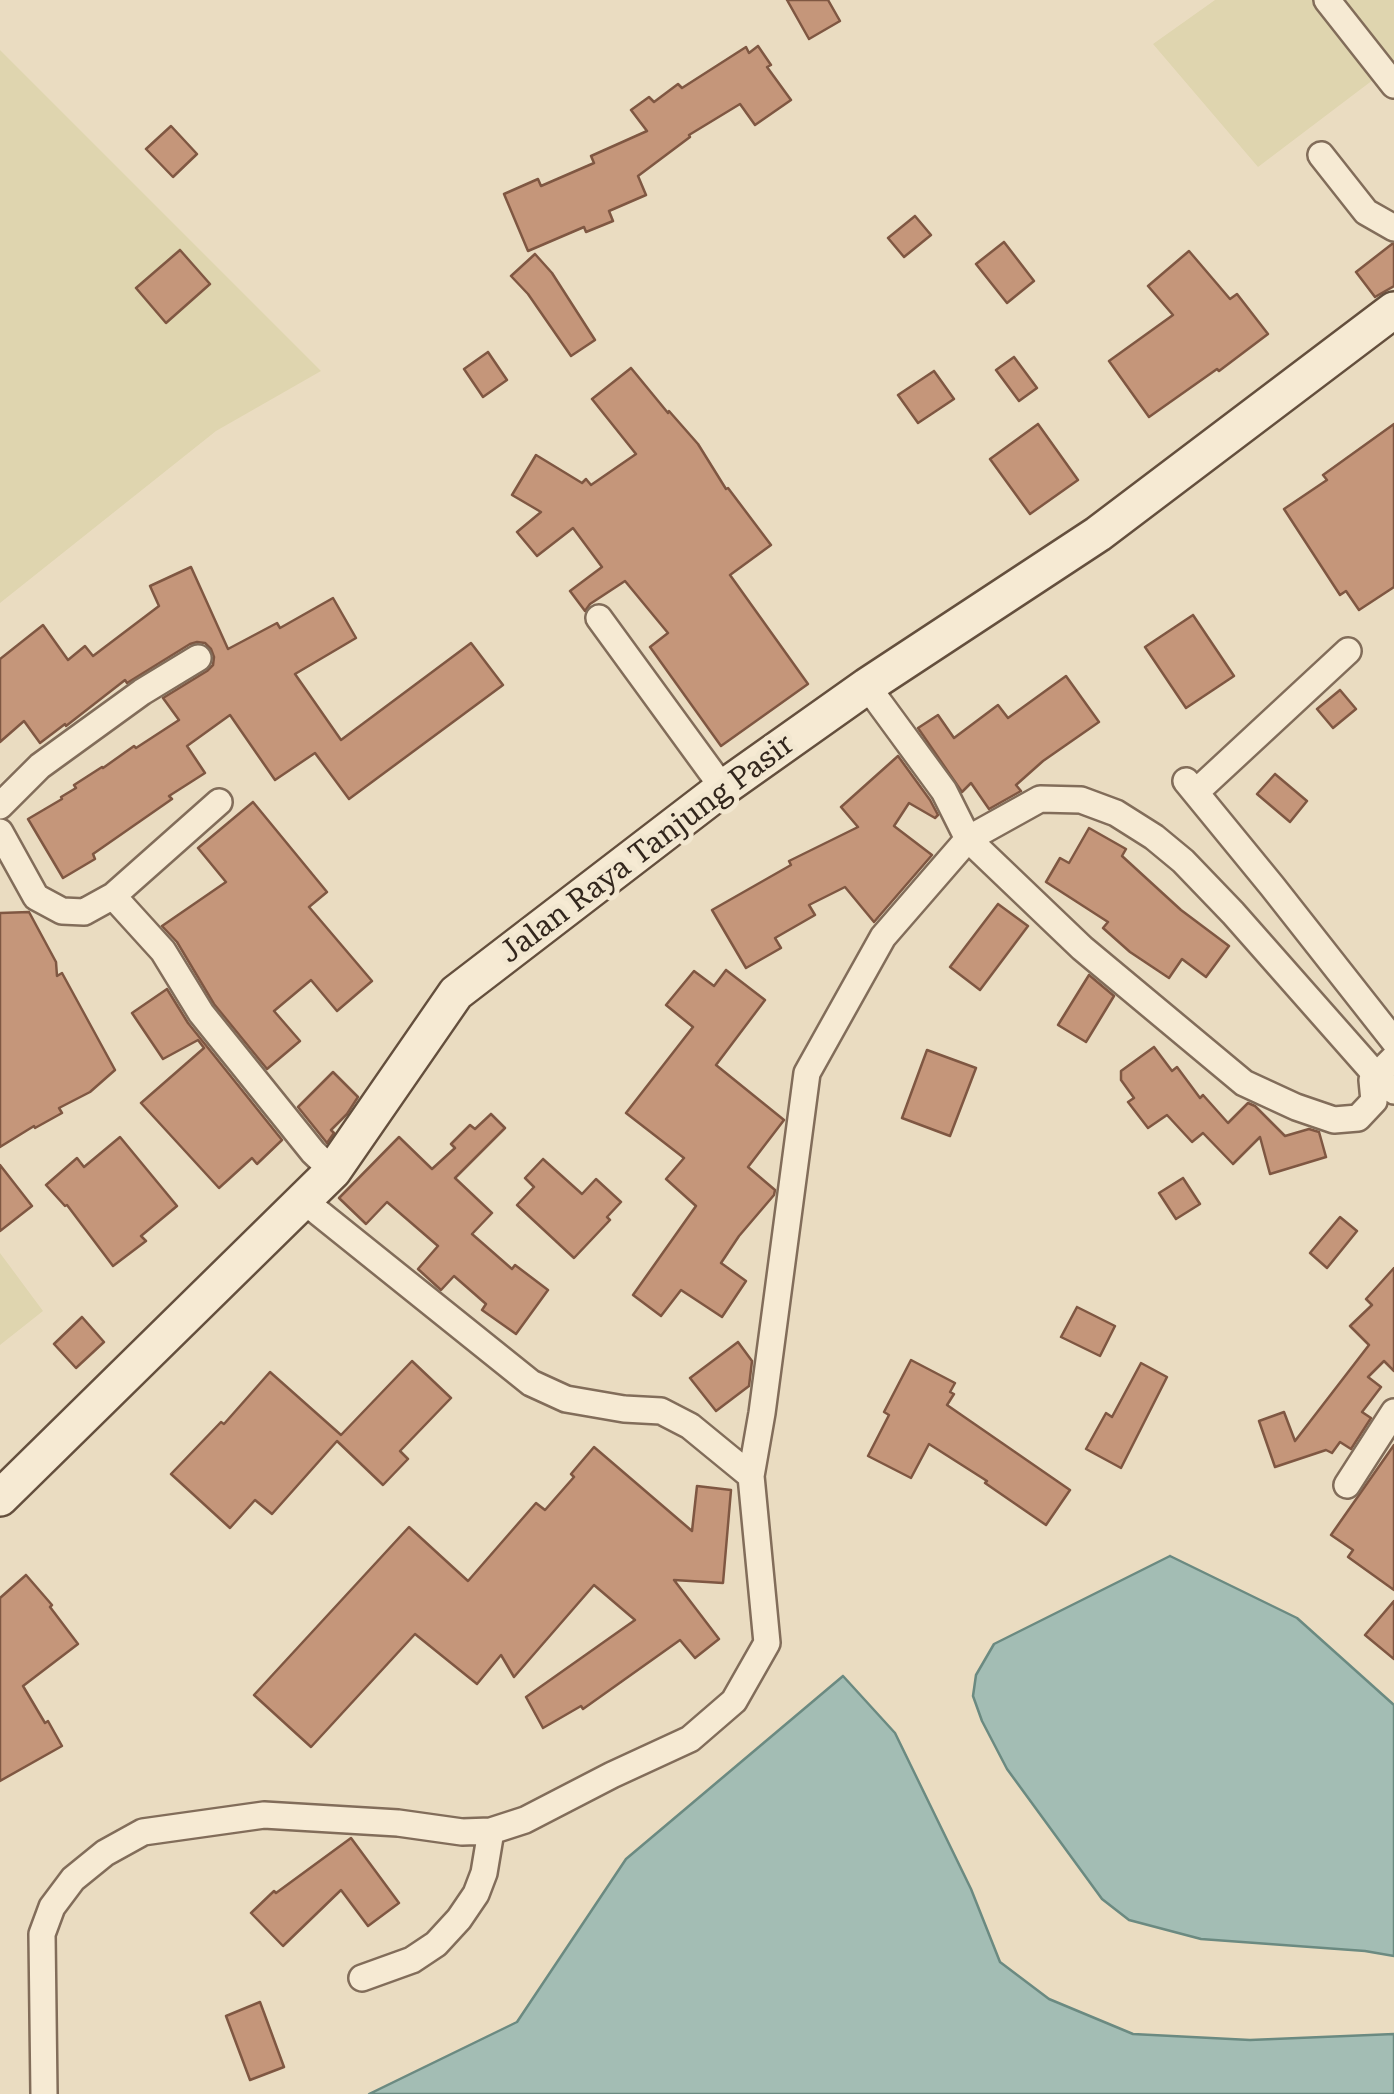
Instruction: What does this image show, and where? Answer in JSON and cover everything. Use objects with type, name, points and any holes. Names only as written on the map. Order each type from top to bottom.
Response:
[{"type":"street","points":[[1326,0],[1394,84]]},
{"type":"street","points":[[1321,154],[1366,212],[1394,228]]},
{"type":"street","name":"Jalan Raya Tanjung Pasir","points":[[0,1498],[333,1171],[456,994],[723,788],[867,686],[1098,534],[1392,316]]},
{"type":"street","points":[[599,618],[723,788]]},
{"type":"street","points":[[1348,652],[1191,786],[1394,1041]]},
{"type":"street","points":[[0,806],[40,766],[142,692],[198,658]]},
{"type":"street","points":[[44,2094],[42,1934],[52,1907],[73,1879],[105,1853],[143,1832],[264,1815],[398,1823],[462,1832],[491,1830],[525,1820],[690,1739],[734,1701],[768,1643],[745,1471],[762,1413],[807,1074],[883,937],[966,833],[1040,799],[1080,800],[1116,814],[1154,837],[1388,1070],[1372,1080],[1374,1101],[1358,1118],[1334,1120],[1244,1083],[1082,948],[966,833],[944,791],[867,686]]},
{"type":"street","points":[[0,832],[36,897],[62,911],[84,912],[114,896],[219,802]]},
{"type":"street","points":[[114,896],[162,951],[214,1028],[313,1152],[333,1171]]},
{"type":"street","points":[[303,1200],[531,1383],[566,1399],[661,1411],[690,1426],[745,1471]]},
{"type":"street","points":[[1347,1485],[1394,1412]]},
{"type":"street","points":[[362,1978],[412,1960],[436,1944],[459,1919],[476,1894],[484,1872],[491,1830]]},
{"type":"shaded area","points":[[1215,0],[1394,0],[1394,64],[1258,167],[1153,44]]},
{"type":"shaded area","points":[[0,50],[321,371],[216,431],[0,603]]},
{"type":"shaded area","points":[[0,1253],[43,1311],[0,1345]]},
{"type":"water","points":[[1170,1556],[1297,1618],[1394,1705],[1394,1956],[1201,1939],[1129,1920],[1102,1899],[1007,1769],[973,1696],[976,1675],[994,1644]]},
{"type":"water","points":[[843,1676],[895,1733],[971,1889],[1000,1962],[1049,1999],[1133,2034],[1250,2040],[1394,2034],[1394,2094],[369,2094],[517,2022],[626,1859]]},
{"type":"building","points":[[787,0],[828,0],[840,21],[809,39]]},
{"type":"building","points":[[758,46],[771,65],[767,67],[791,100],[755,125],[740,104],[689,135],[638,176],[646,195],[609,211],[613,221],[586,232],[584,227],[528,251],[504,194],[538,179],[541,186],[594,163],[591,156],[647,131],[631,110],[649,97],[654,102],[678,84],[682,88],[746,47],[749,53]]},
{"type":"building","points":[[171,126],[197,154],[173,177],[146,149]]},
{"type":"building","points":[[915,216],[931,235],[904,257],[888,238]]},
{"type":"building","points":[[1004,242],[1034,281],[1007,303],[976,264]]},
{"type":"building","points":[[1392,244],[1394,286],[1375,297],[1356,272]]},
{"type":"building","points":[[180,250],[210,284],[166,323],[136,288]]},
{"type":"building","points":[[1189,251],[1230,299],[1237,294],[1268,334],[1149,417],[1109,361],[1173,315],[1148,286]]},
{"type":"building","points":[[535,254],[552,273],[595,340],[571,356],[511,276]]},
{"type":"building","points":[[488,352],[507,380],[483,397],[464,369]]},
{"type":"building","points":[[1014,357],[1037,388],[1019,401],[996,370]]},
{"type":"building","points":[[631,368],[698,444],[726,489],[771,545],[730,575],[808,684],[721,746],[650,647],[668,633],[625,581],[585,611],[570,591],[602,567],[573,528],[537,556],[517,532],[541,512],[512,495],[536,455],[591,485],[636,454],[592,399]]},
{"type":"building","points":[[934,371],[954,399],[918,423],[898,395]]},
{"type":"building","points":[[1038,424],[1078,480],[1030,514],[990,459]]},
{"type":"building","points":[[1394,424],[1394,587],[1359,610],[1346,591],[1340,595],[1284,509],[1327,480],[1323,475]]},
{"type":"building","points":[[191,567],[228,649],[277,623],[280,628],[333,598],[356,638],[295,674],[341,740],[471,643],[503,685],[349,799],[315,753],[275,780],[230,715],[187,746],[205,773],[93,854],[95,859],[63,878],[28,819],[62,799],[76,788],[74,785],[179,720],[163,698],[207,671],[214,657],[205,643],[190,644],[127,683],[125,680],[40,743],[24,721],[0,742],[0,659],[43,625],[68,660],[85,646],[93,656],[159,606],[150,586]]},
{"type":"building","points":[[1193,615],[1234,676],[1186,708],[1145,647]]},
{"type":"building","points":[[1066,676],[1099,722],[1043,761],[1016,785],[1021,791],[989,809],[971,783],[962,792],[918,728],[938,715],[954,738],[998,705],[1008,718]]},
{"type":"building","points":[[1340,690],[1356,709],[1333,728],[1317,709]]},
{"type":"building","points":[[898,756],[938,815],[935,818],[909,803],[894,826],[932,855],[874,922],[845,887],[809,905],[815,915],[775,938],[781,948],[746,968],[712,910],[791,865],[789,861],[858,827],[841,807]]},
{"type":"building","points":[[1275,774],[1307,801],[1290,822],[1257,794]]},
{"type":"building","points":[[253,802],[327,892],[309,907],[372,981],[337,1011],[311,980],[274,1011],[300,1041],[267,1069],[214,1004],[177,942],[162,926],[226,882],[198,848]]},
{"type":"building","points":[[1089,828],[1126,849],[1122,856],[1181,910],[1229,946],[1206,977],[1182,959],[1169,978],[1103,928],[1108,922],[1046,882],[1060,858],[1069,863]]},
{"type":"building","points":[[998,904],[1028,926],[980,990],[950,967]]},
{"type":"building","points":[[29,912],[56,962],[57,976],[62,973],[115,1070],[90,1092],[59,1108],[62,1113],[0,1147],[0,913]]},
{"type":"building","points":[[726,970],[765,1000],[716,1065],[784,1120],[748,1167],[775,1190],[721,1263],[746,1281],[722,1317],[681,1290],[661,1316],[633,1295],[696,1206],[666,1179],[684,1158],[626,1113],[693,1027],[666,1005],[694,971],[714,986]]},
{"type":"building","points":[[1089,975],[1114,996],[1086,1042],[1058,1025]]},
{"type":"building","points":[[167,989],[188,1023],[282,1140],[257,1164],[252,1158],[219,1188],[141,1103],[204,1048],[198,1040],[163,1059],[132,1013]]},
{"type":"building","points":[[1154,1047],[1172,1071],[1177,1067],[1200,1098],[1203,1095],[1228,1123],[1248,1103],[1285,1136],[1309,1129],[1319,1132],[1326,1157],[1270,1174],[1260,1137],[1233,1164],[1203,1133],[1192,1142],[1167,1115],[1148,1128],[1128,1102],[1134,1098],[1121,1080],[1121,1071]]},
{"type":"building","points":[[927,1050],[976,1068],[950,1136],[902,1118]]},
{"type":"building","points":[[333,1072],[358,1097],[331,1130],[334,1133],[327,1143],[298,1107]]},
{"type":"building","points":[[491,1114],[505,1128],[455,1178],[492,1213],[472,1234],[512,1269],[515,1265],[548,1290],[516,1334],[482,1310],[486,1304],[454,1276],[441,1290],[418,1269],[438,1246],[387,1202],[366,1224],[339,1198],[399,1137],[432,1169],[455,1148],[451,1144],[470,1125],[475,1129]]},
{"type":"building","points":[[120,1137],[177,1206],[141,1236],[146,1241],[113,1266],[67,1205],[46,1185],[77,1158],[84,1167]]},
{"type":"building","points":[[543,1159],[582,1194],[596,1179],[621,1202],[607,1217],[610,1220],[574,1258],[517,1205],[534,1187],[525,1178]]},
{"type":"building","points":[[0,1165],[32,1206],[0,1231]]},
{"type":"building","points":[[1183,1178],[1200,1204],[1176,1219],[1159,1193]]},
{"type":"building","points":[[1340,1217],[1357,1231],[1327,1268],[1310,1253]]},
{"type":"building","points":[[1394,1268],[1394,1371],[1384,1361],[1368,1377],[1381,1387],[1362,1412],[1371,1418],[1351,1449],[1340,1442],[1332,1453],[1326,1450],[1275,1467],[1259,1421],[1284,1412],[1295,1441],[1369,1345],[1350,1326],[1372,1305],[1366,1299]]},
{"type":"building","points":[[1077,1307],[1115,1326],[1100,1356],[1061,1337]]},
{"type":"building","points":[[82,1317],[104,1342],[76,1368],[54,1344]]},
{"type":"building","points":[[738,1342],[752,1361],[749,1386],[716,1411],[690,1378]]},
{"type":"building","points":[[911,1360],[955,1383],[947,1405],[1070,1490],[1046,1525],[929,1444],[911,1478],[868,1456],[889,1415],[884,1412]]},
{"type":"building","points":[[412,1361],[451,1398],[400,1451],[408,1459],[383,1485],[337,1441],[272,1514],[255,1500],[230,1528],[171,1474],[221,1422],[224,1424],[270,1372],[341,1435]]},
{"type":"building","points":[[1141,1363],[1167,1377],[1121,1468],[1086,1449],[1106,1413],[1112,1417]]},
{"type":"building","points":[[1394,1445],[1394,1590],[1348,1557],[1353,1550],[1331,1535]]},
{"type":"building","points":[[594,1447],[692,1531],[697,1486],[731,1490],[723,1583],[674,1580],[719,1639],[695,1658],[680,1640],[583,1709],[581,1706],[543,1728],[526,1697],[635,1620],[594,1585],[514,1677],[501,1655],[477,1684],[415,1634],[311,1747],[254,1695],[409,1527],[468,1581],[536,1503],[545,1510]]},
{"type":"building","points":[[26,1575],[78,1644],[23,1686],[62,1746],[0,1781],[0,1598]]},
{"type":"building","points":[[1394,1601],[1394,1659],[1365,1635]]},
{"type":"building","points":[[351,1838],[399,1903],[368,1926],[341,1890],[283,1946],[251,1913],[274,1891]]},
{"type":"building","points":[[260,2002],[284,2067],[250,2080],[226,2016]]}]
